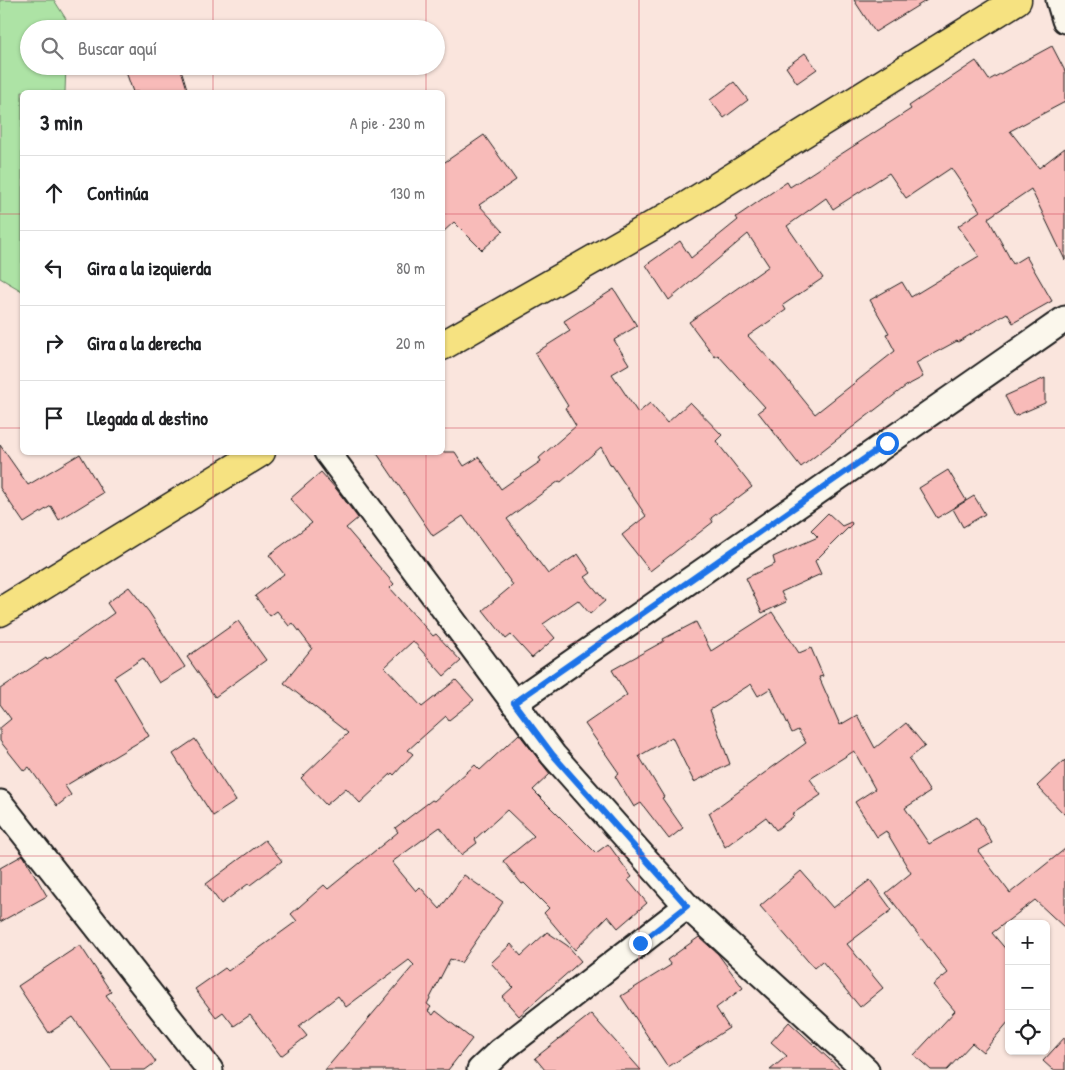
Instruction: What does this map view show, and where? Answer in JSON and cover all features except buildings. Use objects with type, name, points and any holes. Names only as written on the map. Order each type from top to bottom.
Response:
[{"type":"main road","points":[[445,344],[685,207],[1017,0]]},
{"type":"main road","points":[[0,612],[256,455]]},
{"type":"street","points":[[1058,0],[1065,20]]},
{"type":"street","points":[[514,703],[1065,319]]},
{"type":"street","points":[[328,455],[553,755],[687,906],[866,1070]]},
{"type":"street","points":[[0,803],[210,1070]]},
{"type":"street","points":[[480,1070],[499,1052],[687,906]]},
{"type":"green space","points":[[0,0],[54,0],[66,20],[20,20],[20,75],[66,75],[65,90],[20,90],[20,290],[0,278]]},
{"type":"route","points":[[640,943],[687,906],[553,755],[514,703],[887,443]]}]
